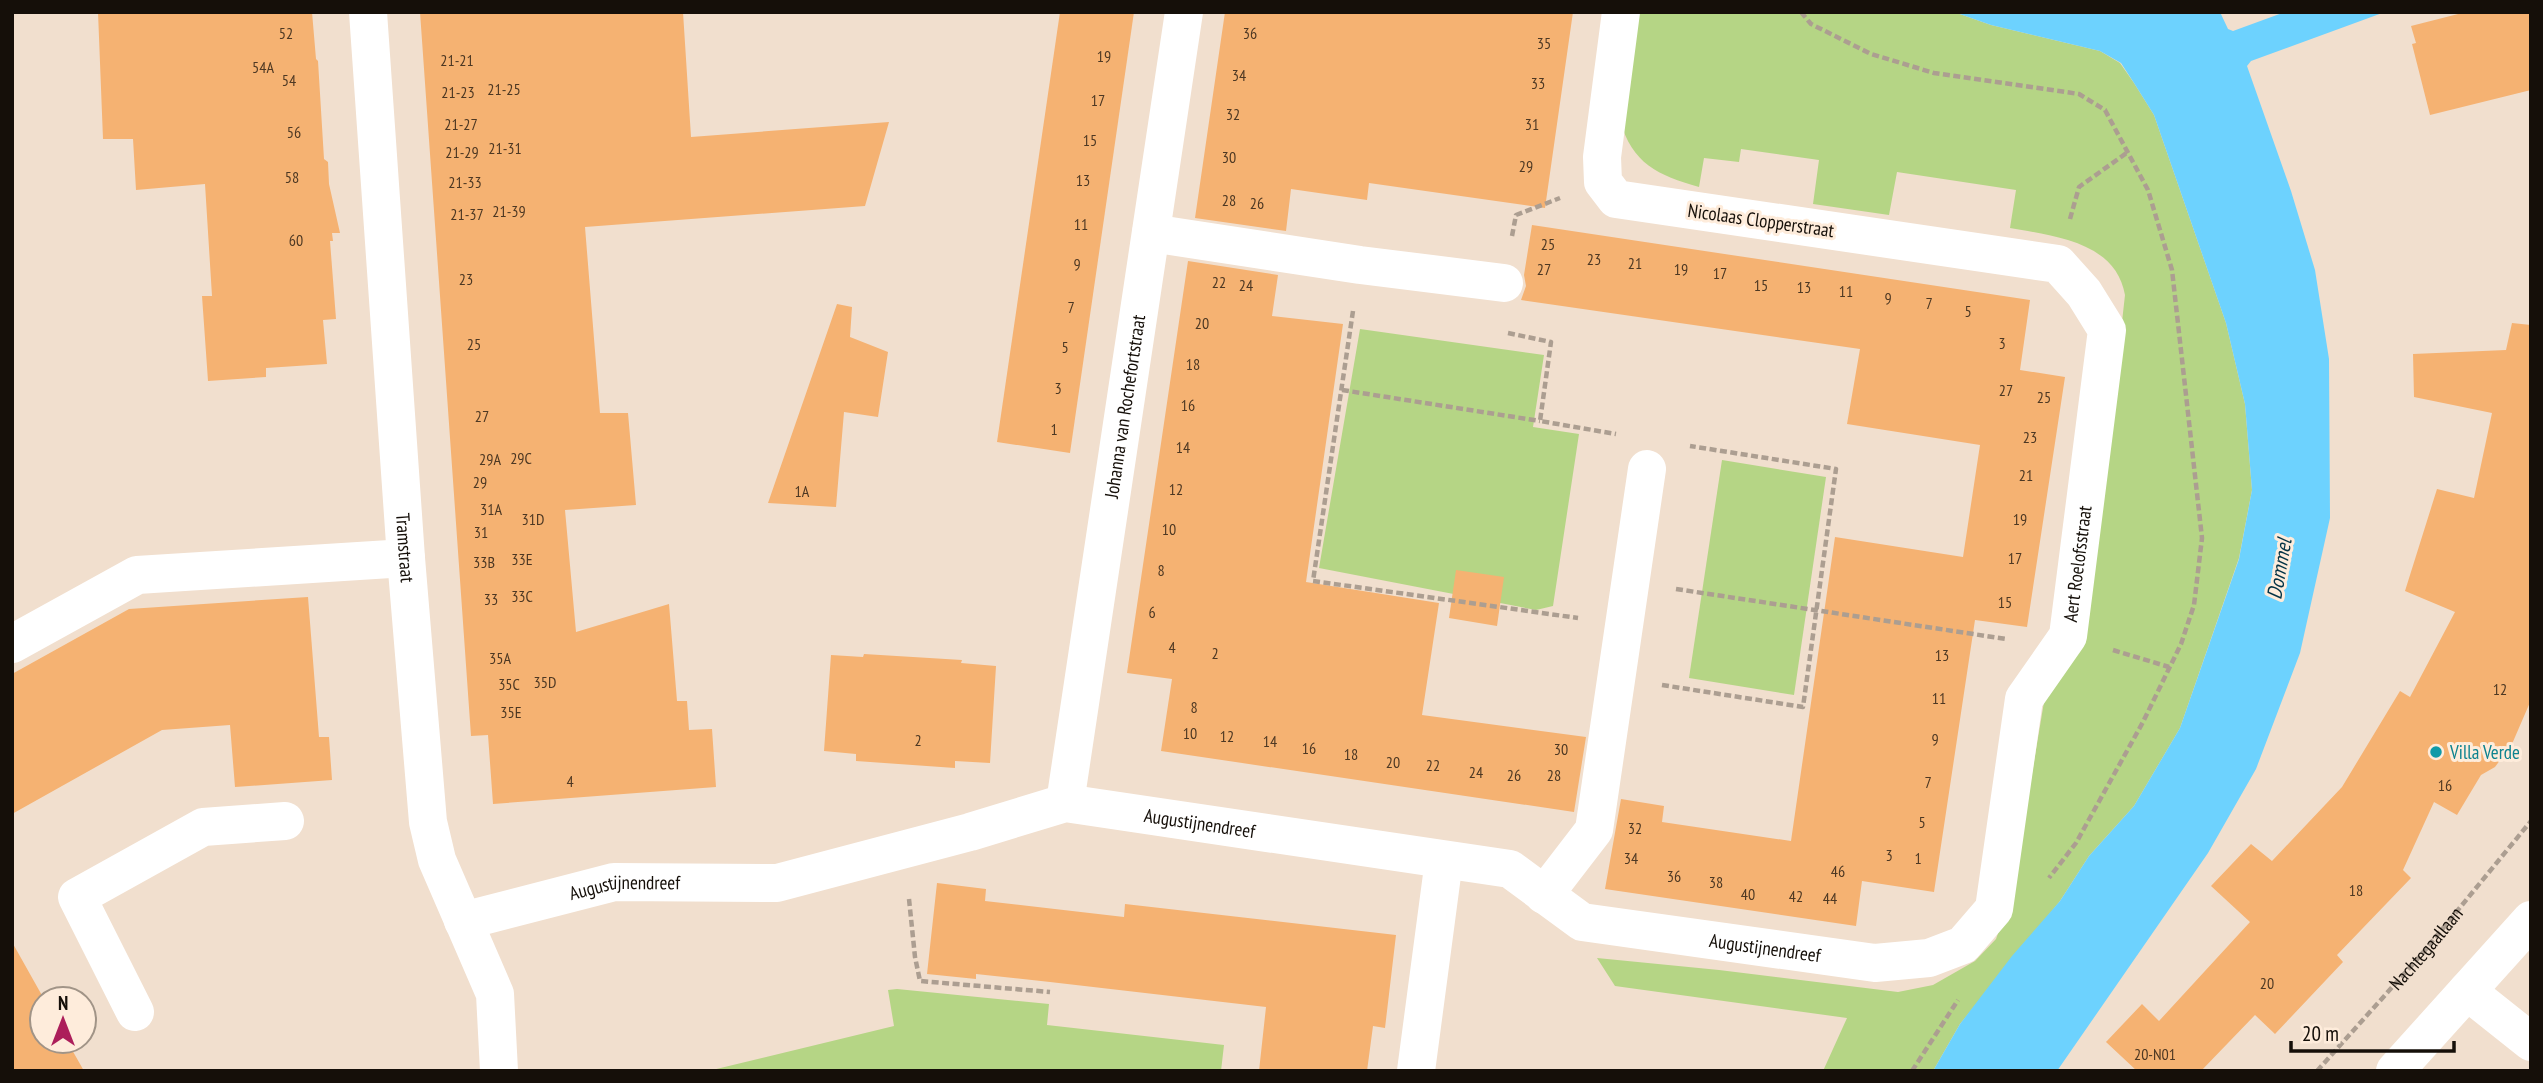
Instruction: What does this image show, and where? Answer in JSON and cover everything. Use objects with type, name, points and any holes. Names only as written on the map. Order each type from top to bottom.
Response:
[{"type":"street","name":"Tramstraat","points":[[368,12],[406,558],[428,822],[437,860],[495,995],[499,1071]]},
{"type":"street","name":"Johanna van Rochefortstraat","points":[[1065,803],[1184,12]]},
{"type":"street","points":[[1603,181],[1602,157],[1621,12]]},
{"type":"street","name":"Nicolaas Clopperstraat","points":[[1603,181],[1616,199],[2058,264]]},
{"type":"street","points":[[1151,233],[1360,265],[1504,283]]},
{"type":"street","name":"Aert Roelofsstraat","points":[[1929,958],[1963,945],[1994,909],[2024,699],[2064,642],[2107,330],[2084,293],[2058,264]]},
{"type":"street","points":[[1544,895],[1594,830],[1649,454]]},
{"type":"street","points":[[12,644],[137,575],[406,558]]},
{"type":"street","name":"Augustijnendreef","points":[[463,921],[614,882],[777,883],[1065,803],[1510,869],[1582,922],[1875,963],[1929,958]]},
{"type":"street","points":[[135,1012],[78,897],[204,827],[285,821]]},
{"type":"street","points":[[1416,1071],[1444,860]]},
{"type":"street","points":[[2395,1071],[2531,920]]},
{"type":"street","points":[[2467,991],[2531,1042]]},
{"type":"path","points":[[2058,264],[2079,187],[2129,152]]},
{"type":"path","points":[[1540,421],[1551,342],[1497,330],[1516,215],[1603,181]]},
{"type":"path","points":[[1360,265],[1313,581],[1624,625]]},
{"type":"path","points":[[1342,390],[1540,421],[1649,454],[1836,470],[1803,706],[1616,678]]},
{"type":"path","points":[[1630,582],[1816,610],[2064,642],[2169,667]]},
{"type":"path","name":"Nachtegaallaan","points":[[2317,1071],[2421,955],[2531,821]]},
{"type":"path","points":[[905,849],[915,957],[920,981],[1050,992]]},
{"type":"path","points":[[1912,1071],[1943,1019],[1960,997]]},
{"type":"green space","points":[[1633,12],[1954,12],[1991,25],[2100,51],[2120,63],[2154,115],[2226,323],[2245,404],[2252,490],[2239,558],[2180,728],[2134,806],[2089,856],[2060,901],[1960,1024],[1933,1071],[1823,1071],[1847,1018],[1615,986],[1597,958],[1898,992],[1933,985],[1975,961],[1996,939],[2012,893],[2046,690],[2089,617],[2125,295],[2119,277],[2109,263],[2096,253],[2063,239],[2010,228],[2016,190],[1897,172],[1889,215],[1813,204],[1819,160],[1741,149],[1739,162],[1704,158],[1699,187],[1659,172],[1639,157],[1625,135],[1620,120]]},
{"type":"green space","points":[[1360,329],[1544,355],[1533,427],[1579,434],[1553,606],[1536,610],[1319,568]]},
{"type":"green space","points":[[1722,460],[1826,477],[1794,695],[1689,678]]},
{"type":"green space","points":[[888,990],[1049,1004],[1047,1025],[1224,1045],[1221,1071],[708,1071],[894,1026]]},
{"type":"water","name":"Dommel","points":[[1954,12],[2220,12],[2228,29],[2233,31],[2285,12],[2385,12],[2251,61],[2247,66],[2291,191],[2315,270],[2329,359],[2330,518],[2300,653],[2256,769],[2208,853],[2057,1071],[1933,1071],[1960,1024],[2012,956],[2060,901],[2089,856],[2134,806],[2180,728],[2239,559],[2252,490],[2245,404],[2226,323],[2154,115],[2121,63],[2100,51],[1991,25]]},
{"type":"building","points":[[98,12],[312,12],[324,159],[328,162],[329,184],[340,233],[332,233],[333,241],[330,241],[336,319],[323,320],[327,364],[266,368],[266,377],[208,381],[202,296],[212,296],[205,184],[136,190],[133,139],[103,139]]},
{"type":"building","points":[[420,12],[683,12],[691,137],[889,122],[865,206],[585,227],[600,413],[628,413],[636,505],[565,510],[576,632],[669,604],[677,701],[687,701],[689,730],[712,729],[716,787],[493,804],[488,735],[471,736]]},
{"type":"building","points":[[1060,12],[1134,12],[1070,453],[997,442]]},
{"type":"building","points":[[1225,12],[1573,12],[1545,208],[1369,183],[1367,200],[1291,189],[1286,231],[1195,218]]},
{"type":"building","points":[[2466,12],[2531,12],[2531,90],[2430,115],[2412,44],[2416,43],[2411,26]]},
{"type":"building","points":[[1532,225],[2030,300],[2020,370],[2065,377],[2027,627],[1975,620],[1934,892],[1862,881],[1856,926],[1605,889],[1621,799],[1664,806],[1662,822],[1791,841],[1835,537],[1963,557],[1980,445],[1847,424],[1860,349],[1521,300],[1526,286],[1524,275]]},
{"type":"building","points":[[1188,261],[1278,275],[1272,316],[1343,324],[1306,582],[1439,603],[1422,715],[1586,737],[1574,812],[1161,751],[1172,679],[1127,673]]},
{"type":"building","points":[[837,304],[852,307],[850,337],[888,352],[878,417],[844,412],[836,507],[768,503]]},
{"type":"building","points":[[2512,323],[2531,325],[2531,700],[2512,744],[2495,767],[2481,775],[2457,815],[2434,802],[2403,870],[2411,878],[2337,955],[2343,962],[2275,1034],[2255,1015],[2201,1071],[2137,1071],[2106,1042],[2142,1004],[2159,1021],[2250,922],[2211,886],[2251,844],[2272,861],[2342,787],[2400,691],[2410,697],[2455,612],[2405,591],[2437,489],[2474,498],[2492,413],[2414,397],[2413,354],[2506,350]]},
{"type":"building","points":[[1456,570],[1504,577],[1497,626],[1449,618]]},
{"type":"building","points":[[308,597],[319,737],[329,737],[332,780],[235,787],[230,725],[162,730],[12,814],[12,674],[129,609]]},
{"type":"building","points":[[864,654],[962,660],[961,663],[996,666],[990,763],[955,761],[955,768],[856,761],[856,754],[824,751],[831,655],[863,657]]},
{"type":"building","points":[[937,883],[986,889],[985,901],[1124,917],[1125,904],[1396,935],[1385,1028],[1373,1026],[1367,1071],[1259,1071],[1266,1007],[976,974],[976,979],[927,974]]},
{"type":"building","points":[[12,942],[36,985],[28,985],[28,1055],[75,1055],[84,1071],[12,1071]]},
{"type":"place","name":"Villa Verde","points":[[2436,752]]}]
